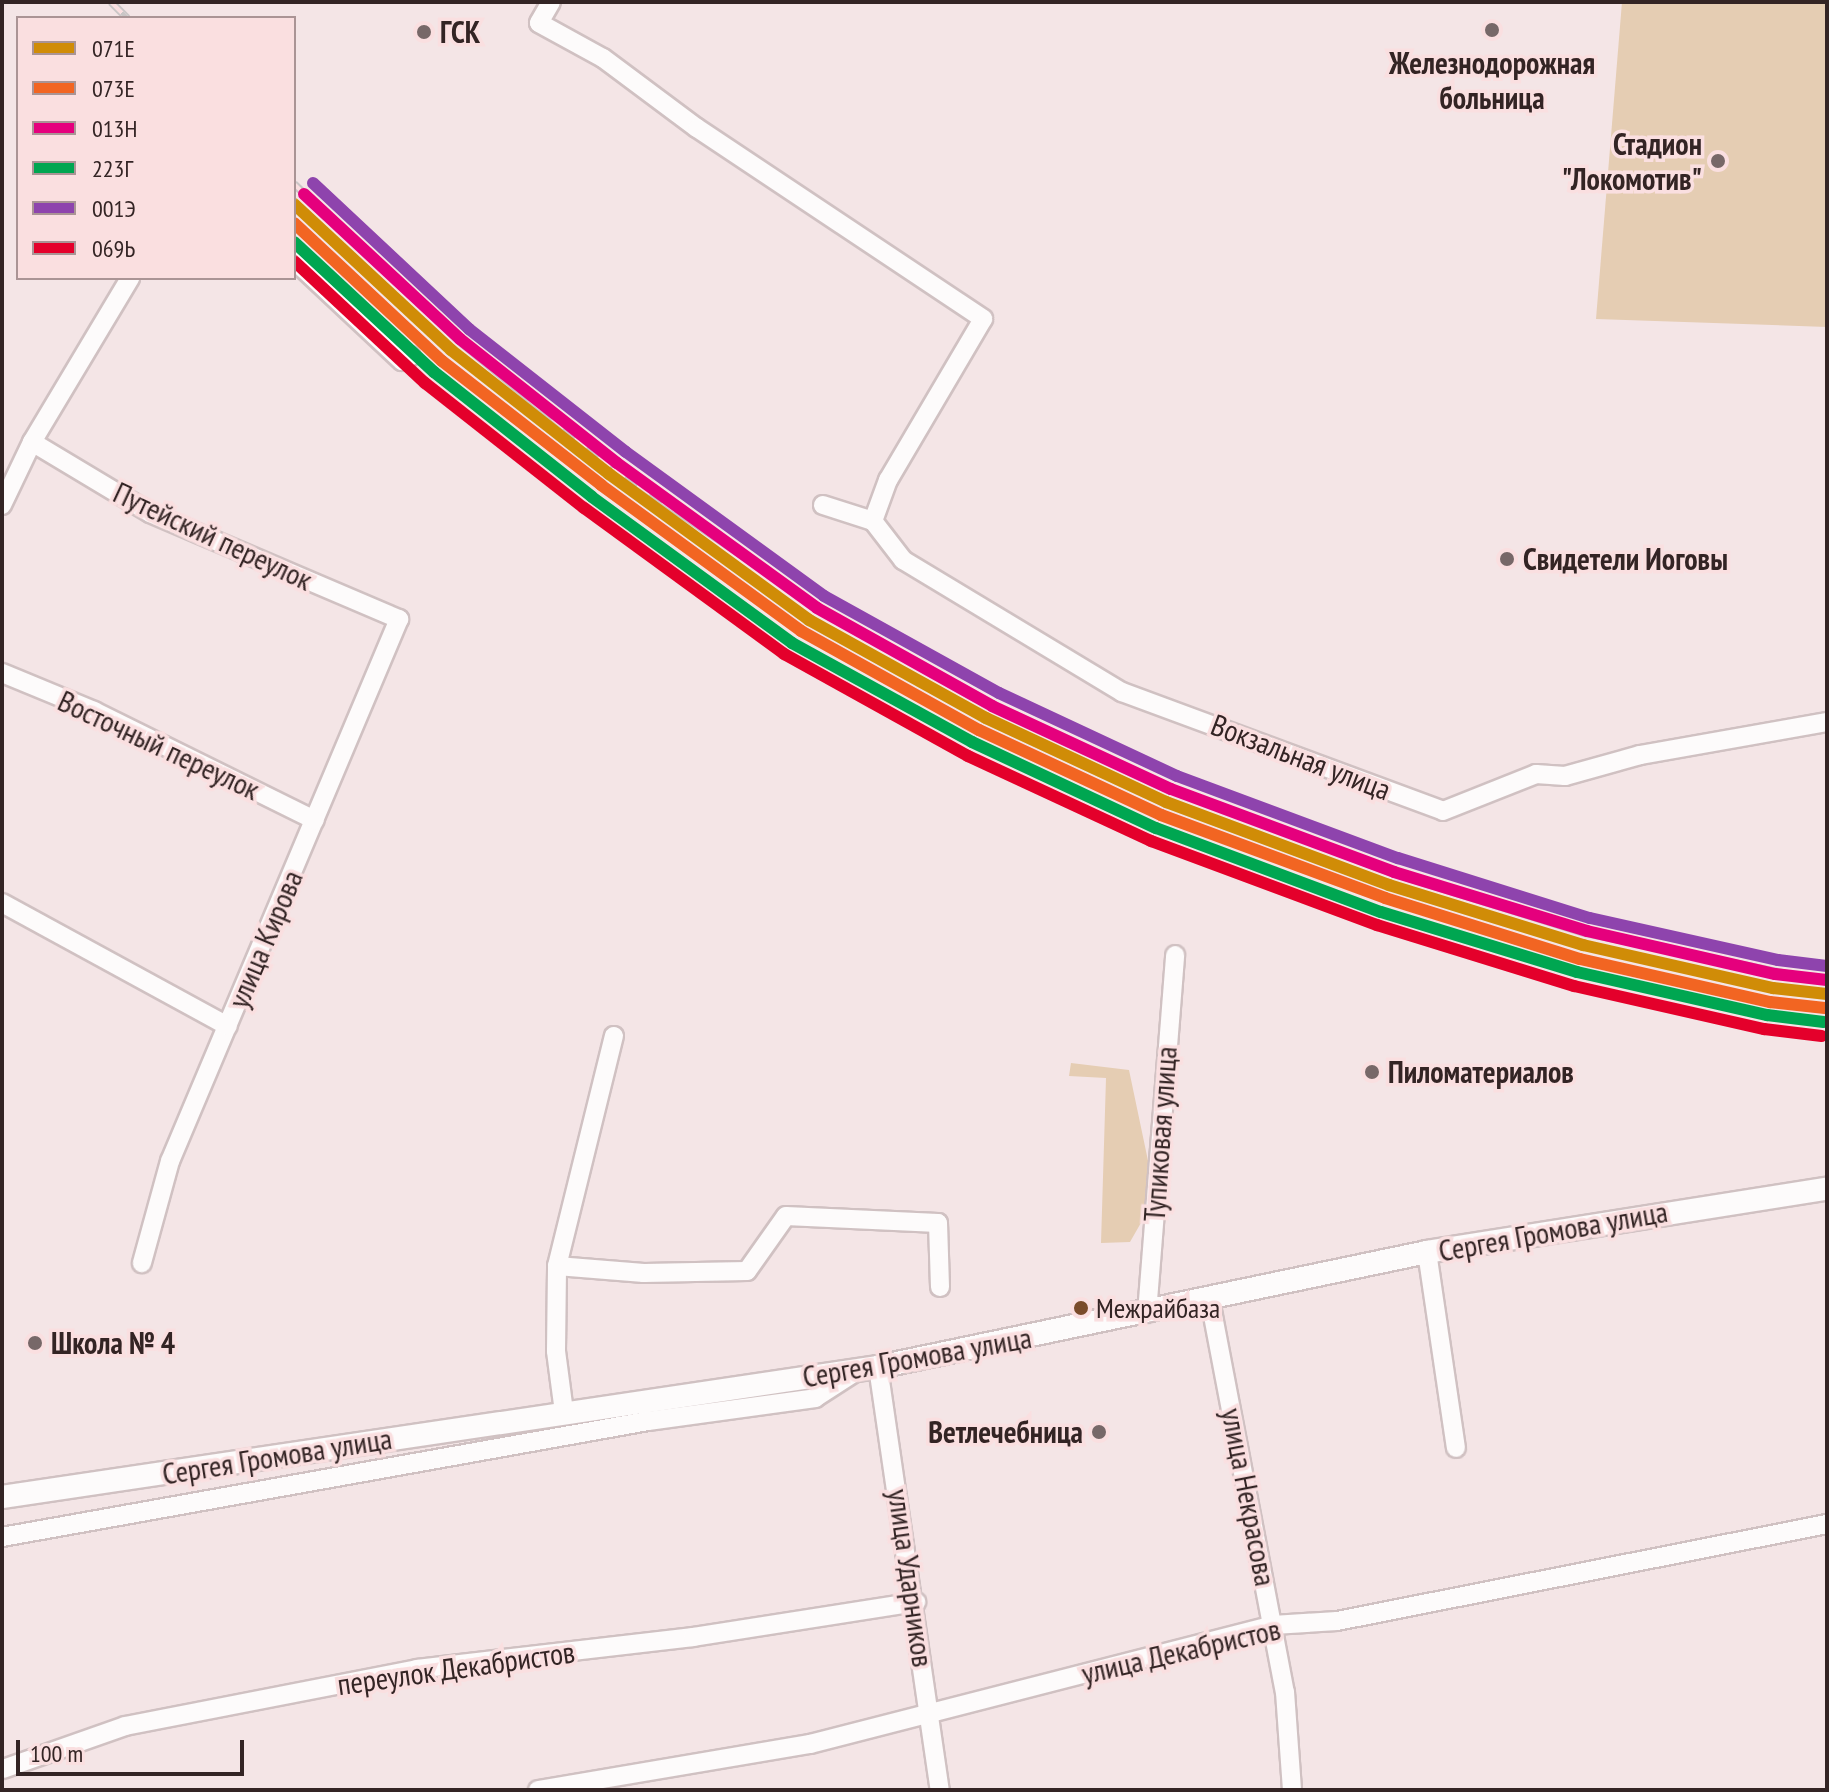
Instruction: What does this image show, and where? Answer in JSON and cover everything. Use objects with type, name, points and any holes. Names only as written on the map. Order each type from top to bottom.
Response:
[{"type":"street","points":[[551,2],[539,23],[603,58],[697,128],[983,319],[888,480],[873,521],[823,505]]},
{"type":"street","points":[[296,262],[402,361],[411,356]]},
{"type":"street","points":[[2,505],[32,442],[129,280]]},
{"type":"street","name":"Путейский переулок","points":[[32,442],[150,513],[399,619]]},
{"type":"street","name":"Вокзальная улица","points":[[873,521],[903,560],[1122,692],[1443,811],[1536,774],[1565,776],[1640,755],[1827,722]]},
{"type":"street","name":"улица Кирова","points":[[142,1263],[170,1161],[399,619]]},
{"type":"street","name":"Восточный переулок","points":[[2,673],[94,711],[315,820]]},
{"type":"street","points":[[2,903],[228,1026]]},
{"type":"street","name":"Тупиковая улица","points":[[1147,1313],[1175,955]]},
{"type":"street","points":[[564,1412],[556,1351],[557,1266],[614,1036]]},
{"type":"street","name":"Сергея Громова улица","points":[[2,1497],[868,1368],[1210,1300],[1427,1252],[1827,1189]]},
{"type":"street","points":[[557,1266],[644,1273],[747,1271],[786,1216],[938,1223],[940,1287]]},
{"type":"street","points":[[1427,1252],[1456,1448]]},
{"type":"street","name":"улица Некрасова","points":[[1210,1300],[1285,1692],[1292,1790]]},
{"type":"street","points":[[2,1537],[648,1421],[815,1398],[868,1368]]},
{"type":"street","name":"улица Ударников","points":[[868,1368],[916,1602],[940,1790]]},
{"type":"street","name":"улица Декабристов","points":[[538,1790],[810,1744],[929,1710],[1228,1641],[1273,1625],[1337,1621],[1827,1524]]},
{"type":"street","name":"переулок Декабристов","points":[[3,1769],[125,1726],[403,1671],[693,1637],[916,1602]]},
{"type":"shaded area","name":"Стадион \"Локомотив\"","points":[[1622,2],[1827,2],[1827,327],[1596,319]]},
{"type":"shaded area","points":[[1071,1063],[1129,1070],[1151,1175],[1150,1207],[1130,1242],[1101,1243],[1106,1078],[1069,1076]]},
{"type":"railway","points":[[111,2],[125,16]]},
{"type":"railway","points":[[296,186],[460,342],[613,468],[816,606],[989,704],[1175,791],[1392,873],[1585,933],[1827,982]]},
{"type":"transit line","name":"001Э","points":[[313,183],[469,329],[626,452],[824,596],[999,693],[1177,776],[1398,858],[1590,918],[1778,960],[1827,966]]},
{"type":"transit line","name":"013Н","points":[[304,194],[460,339],[617,463],[817,608],[992,706],[1171,789],[1394,872],[1587,931],[1775,974],[1827,980]]},
{"type":"transit line","name":"071Е","points":[[296,206],[451,350],[609,474],[809,620],[986,718],[1166,802],[1389,885],[1583,945],[1773,988],[1827,994]]},
{"type":"transit line","name":"073Е","points":[[296,225],[442,361],[601,485],[801,631],[979,730],[1161,815],[1385,898],[1580,959],[1770,1002],[1825,1008]]},
{"type":"transit line","name":"223Г","points":[[296,244],[434,372],[592,497],[792,643],[972,742],[1156,828],[1381,912],[1577,972],[1767,1015],[1824,1022]]},
{"type":"transit line","name":"069Ь","points":[[296,263],[425,383],[584,508],[784,654],[968,756],[1151,841],[1377,925],[1574,986],[1764,1029],[1822,1036]]},
{"type":"place","name":"Железнодорожная больница","points":[[1492,30]]},
{"type":"place","name":"ГСК","points":[[424,32]]},
{"type":"place","name":"Стадион \"Локомотив\"","points":[[1718,161]]},
{"type":"place","name":"Свидетели Иоговы","points":[[1507,559]]},
{"type":"place","name":"Пиломатериалов","points":[[1372,1072]]},
{"type":"place","name":"Межрайбаза","points":[[1081,1308]]},
{"type":"place","name":"Школа № 4","points":[[35,1343]]},
{"type":"place","name":"Ветлечебница","points":[[1099,1432]]}]
